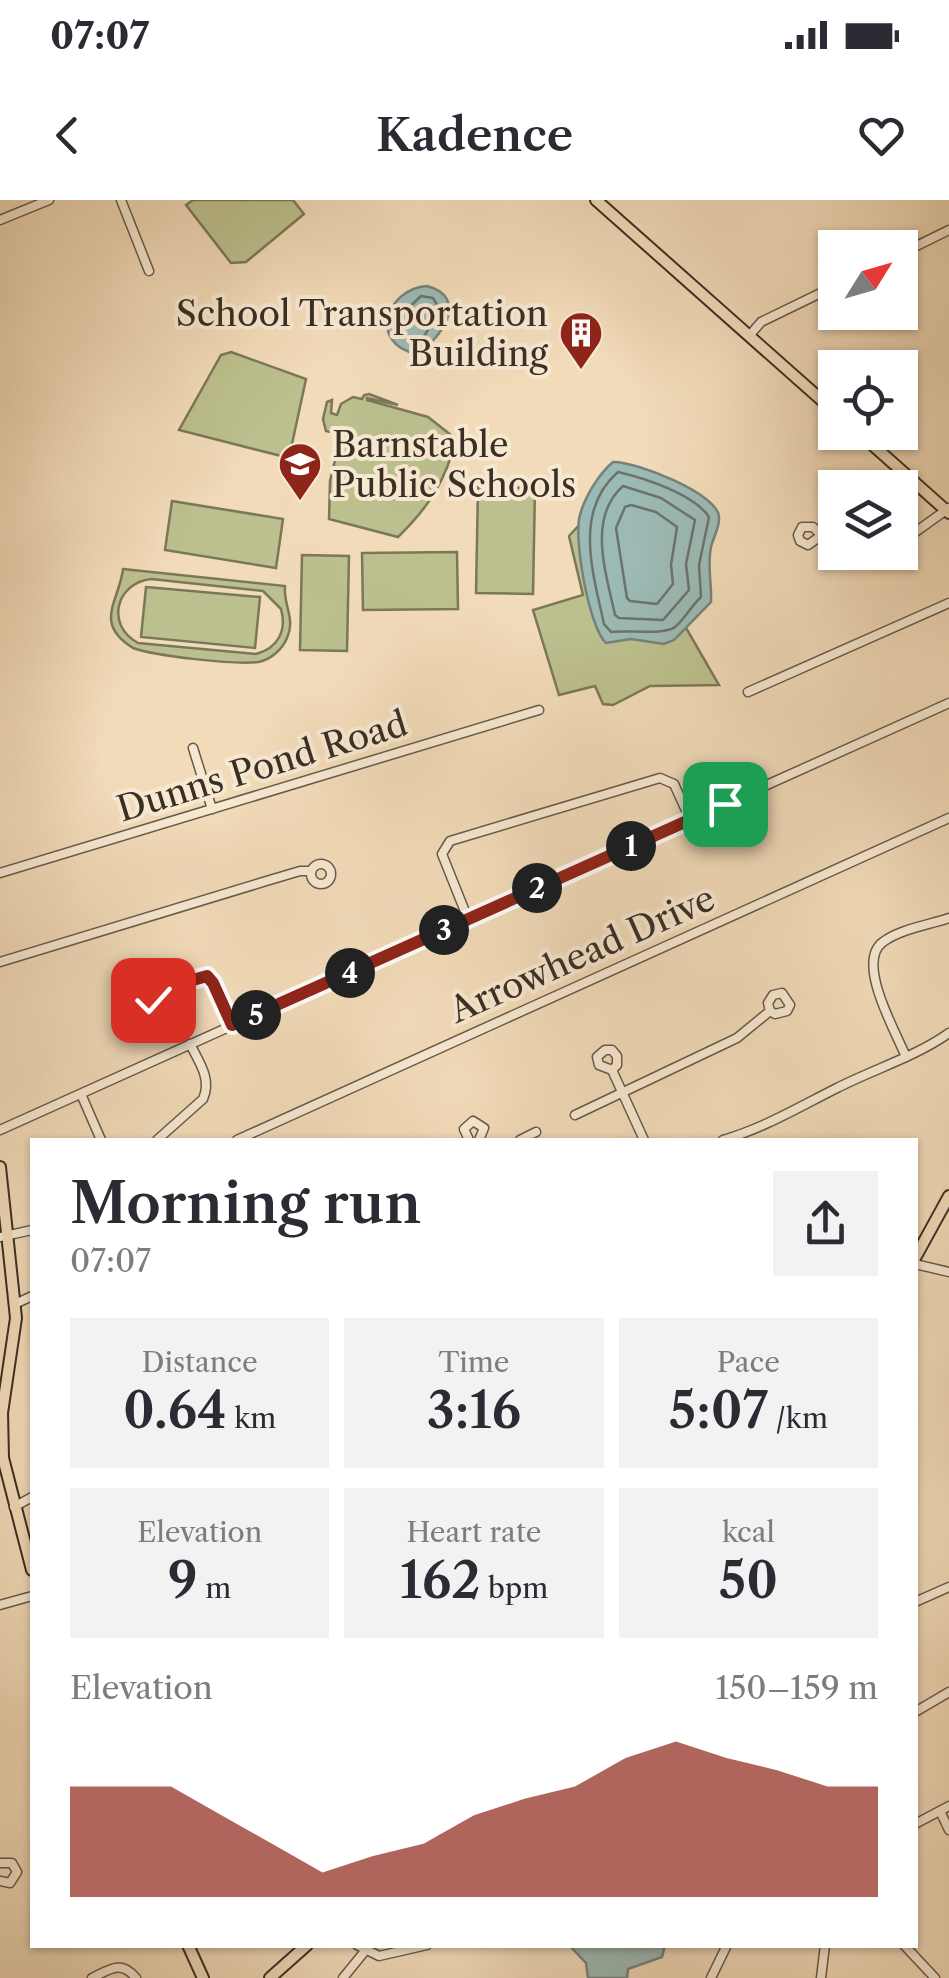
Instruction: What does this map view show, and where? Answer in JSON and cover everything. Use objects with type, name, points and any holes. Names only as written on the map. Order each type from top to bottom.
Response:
[{"type":"main road","points":[[596,200],[818,397]]},
{"type":"main road","points":[[879,450],[948,510]]},
{"type":"main road","points":[[0,1168],[4,1237],[16,1304],[14,1349],[2,1413],[4,1466],[30,1563]]},
{"type":"main road","points":[[918,1255],[949,1196]]},
{"type":"main road","points":[[189,1948],[203,1978]]},
{"type":"main road","points":[[270,1978],[303,1948]]},
{"type":"street","points":[[0,220],[49,200]]},
{"type":"street","points":[[121,200],[149,270]]},
{"type":"street","points":[[918,245],[949,230]]},
{"type":"street","points":[[749,336],[761,322],[818,294]]},
{"type":"street","points":[[918,531],[948,510]]},
{"type":"street","points":[[748,692],[949,603]]},
{"type":"street","points":[[0,1130],[949,702]]},
{"type":"street","name":"Dunns Pond Road","points":[[0,873],[539,710]]},
{"type":"street","points":[[193,748],[212,809]]},
{"type":"street","points":[[468,919],[444,858],[443,850],[450,842],[660,778],[674,784],[690,819]]},
{"type":"street","name":"Arrowhead Drive","points":[[241,1138],[949,818]]},
{"type":"street","points":[[0,962],[300,871],[311,872]]},
{"type":"street","points":[[906,1057],[876,986],[874,954],[886,940],[949,918]]},
{"type":"street","points":[[154,991],[207,976],[232,1025]]},
{"type":"street","points":[[575,1115],[737,1038],[770,1011]]},
{"type":"street","points":[[729,1138],[770,1123],[949,1032]]},
{"type":"street","points":[[170,1136],[206,1091],[204,1072],[190,1044]]},
{"type":"street","points":[[612,1070],[643,1138]]},
{"type":"street","points":[[82,1094],[100,1138]]},
{"type":"street","points":[[467,1138],[464,1128],[474,1121],[484,1128],[481,1138]]},
{"type":"street","points":[[524,1138],[536,1132]]},
{"type":"street","points":[[4,1237],[30,1230]]},
{"type":"street","points":[[918,1262],[949,1272]]},
{"type":"street","points":[[16,1304],[30,1297]]},
{"type":"street","points":[[14,1507],[30,1498]]},
{"type":"street","points":[[918,1601],[949,1586]]},
{"type":"street","points":[[0,1605],[30,1597]]},
{"type":"street","points":[[918,1710],[949,1692]]},
{"type":"street","points":[[918,1822],[949,1806]]},
{"type":"street","points":[[940,1811],[949,1830]]},
{"type":"street","points":[[0,1862],[12,1862],[18,1872],[10,1883],[0,1882]]},
{"type":"street","points":[[343,1978],[361,1948],[379,1956],[414,1948]]},
{"type":"street","points":[[711,1978],[726,1948]]},
{"type":"street","points":[[821,1978],[825,1948]]},
{"type":"street","points":[[907,1948],[935,1978]]},
{"type":"street","points":[[92,1978],[118,1966],[124,1966],[136,1978]]},
{"type":"green space","points":[[193,200],[293,200],[304,214],[246,262],[231,263],[186,205]]},
{"type":"green space","points":[[231,352],[306,379],[289,458],[179,430],[221,355]]},
{"type":"green space","points":[[369,394],[398,405],[367,400],[428,417],[456,439],[435,492],[398,537],[329,519],[330,481],[338,448],[335,433],[326,431],[323,419],[327,402],[332,400],[331,413],[337,415],[341,404]]},
{"type":"green space","points":[[633,467],[678,614],[719,685],[650,686],[613,705],[603,704],[595,686],[559,695],[533,610],[583,595],[569,536]]},
{"type":"green space","points":[[478,487],[535,488],[533,594],[476,593]]},
{"type":"green space","points":[[172,501],[283,519],[276,568],[165,550]]},
{"type":"green space","points":[[457,552],[458,609],[363,610],[362,553]]},
{"type":"green space","points":[[302,555],[349,556],[347,651],[300,650]]},
{"type":"green space","points":[[123,569],[285,586],[289,631],[279,650],[258,662],[195,659],[133,648],[121,639],[111,621]],"holes":[[[151,579],[263,591],[281,609],[283,624],[275,643],[256,654],[138,643],[121,626],[118,616],[123,596],[130,588]]]},
{"type":"green space","points":[[146,587],[260,597],[255,648],[141,637]]},
{"type":"water","points":[[427,286],[447,299],[449,309],[442,329],[416,354],[392,339],[388,317],[401,296]]},
{"type":"water","points":[[613,462],[656,473],[691,489],[715,508],[719,517],[710,554],[711,602],[674,640],[664,644],[631,639],[606,643],[588,602],[578,526],[585,500]]},
{"type":"water","points":[[572,1948],[664,1948],[662,1957],[628,1969],[627,1978],[588,1978],[586,1963]]},
{"type":"place","name":"School Transportation Building","points":[[581,371]]},
{"type":"place","name":"Barnstable Public Schools","points":[[300,502]]},
{"type":"route","points":[[153,1000],[154,991],[207,976],[232,1025],[725,804]]}]
